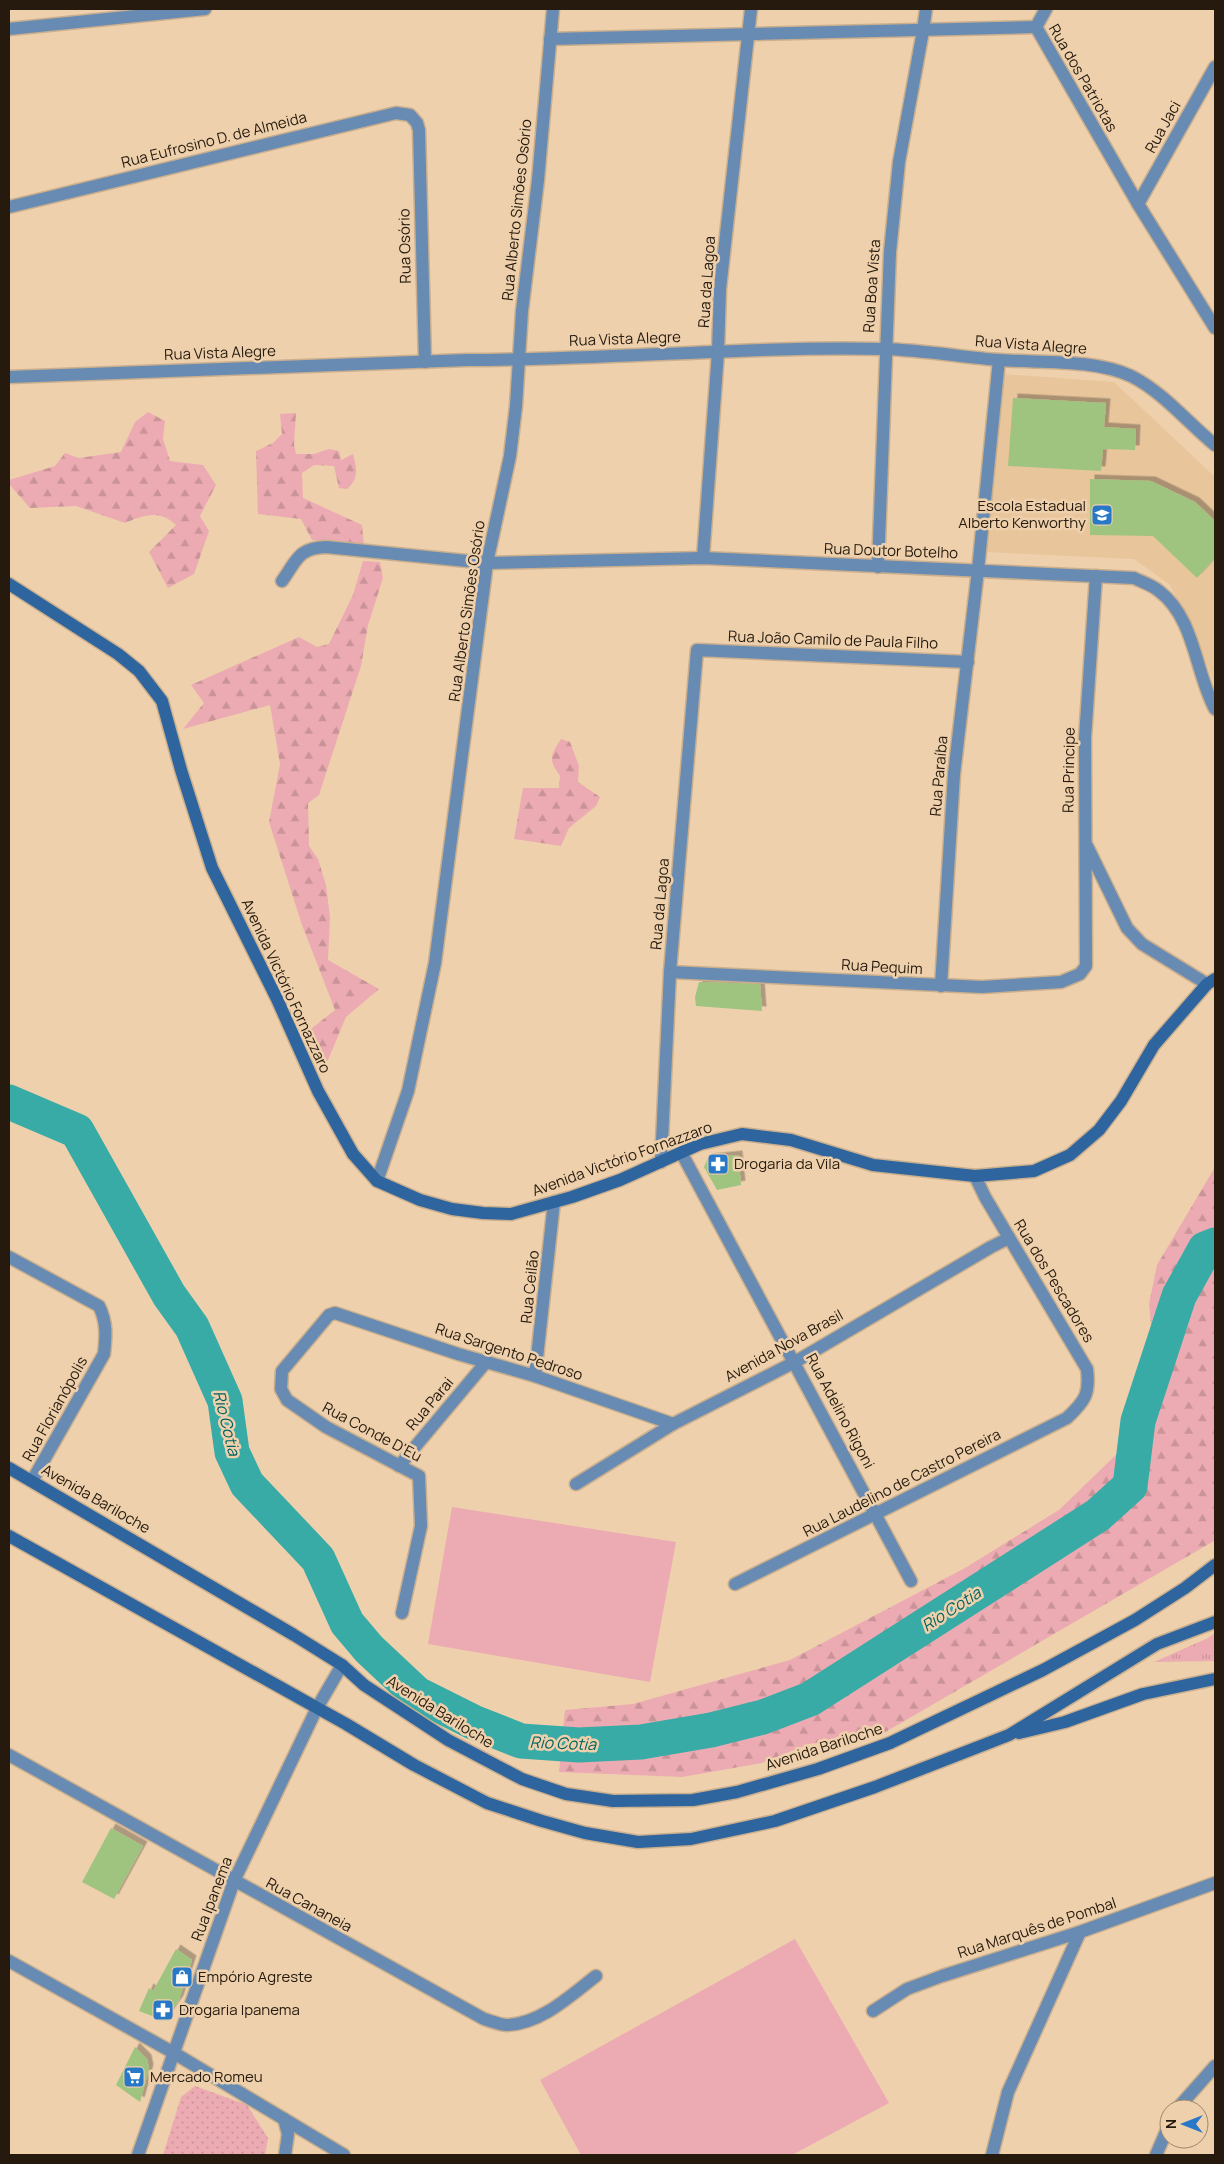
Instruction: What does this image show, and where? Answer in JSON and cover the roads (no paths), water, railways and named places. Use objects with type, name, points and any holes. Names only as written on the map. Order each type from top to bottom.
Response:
[{"type":"main road","name":"Avenida Victório Fornazzaro","points":[[9,584],[118,654],[140,671],[162,700],[181,770],[212,868],[277,999],[318,1091],[352,1154],[376,1181],[420,1200],[452,1209],[483,1214],[512,1214],[620,1180],[700,1144],[742,1134],[791,1140],[874,1165],[975,1176],[1034,1171],[1070,1154],[1099,1130],[1121,1101],[1154,1045],[1211,981]]},
{"type":"main road","name":"Avenida Bariloche","points":[[9,1468],[342,1665],[364,1684],[448,1740],[522,1779],[566,1794],[613,1800],[693,1800],[737,1792],[818,1768],[890,1743],[1044,1670],[1135,1620],[1215,1565]]},
{"type":"main road","points":[[9,1536],[414,1765],[487,1803],[542,1822],[585,1833],[638,1842],[691,1839],[775,1822],[875,1787],[1009,1735],[1065,1722],[1143,1694],[1215,1680]]},
{"type":"main road","points":[[1009,1735],[1157,1644],[1215,1622]]},
{"type":"street","points":[[9,30],[76,15],[205,9]]},
{"type":"street","name":"Rua Alberto Simões Osório","points":[[376,1181],[408,1091],[431,988],[487,563],[510,456],[516,406],[522,310],[538,180],[553,9]]},
{"type":"street","name":"Rua da Lagoa","points":[[703,558],[718,352],[720,289],[749,34],[750,9]]},
{"type":"street","name":"Rua Boa Vista","points":[[878,567],[890,252],[900,162],[924,32],[926,9]]},
{"type":"street","points":[[1036,27],[1046,9]]},
{"type":"street","name":"Rua dos Patriotas","points":[[550,39],[924,32],[1036,27],[1138,204],[1215,328]]},
{"type":"street","name":"Rua Jaci","points":[[1138,204],[1215,67]]},
{"type":"street","name":"Rua Eufrosino D. de Almeida","points":[[9,207],[396,113],[410,115],[417,123],[419,130]]},
{"type":"street","name":"Rua Osório","points":[[419,130],[425,362]]},
{"type":"street","name":"Rua Vista Alegre","points":[[9,377],[718,352],[885,349],[999,360],[1094,366],[1115,370],[1151,388],[1212,438]]},
{"type":"street","name":"Rua Paraíba","points":[[941,986],[954,774],[978,570],[999,360]]},
{"type":"street","name":"Rua Doutor Botelho","points":[[282,581],[304,551],[313,548],[487,563],[703,558],[1134,578],[1158,590],[1170,603],[1186,629],[1215,709]]},
{"type":"street","name":"Rua Principe","points":[[1086,966],[1085,738],[1096,576]]},
{"type":"street","name":"Rua da Lagoa","points":[[661,1162],[670,972],[697,650]]},
{"type":"street","name":"Rua João Camilo de Paula Filho","points":[[697,650],[968,662]]},
{"type":"street","points":[[1085,842],[1127,928],[1142,944],[1211,981]]},
{"type":"street","name":"Rua Pequim","points":[[670,972],[982,987],[1061,982],[1080,974],[1086,966]]},
{"type":"street","name":"Rua Adelino Rigoni","points":[[682,1152],[877,1514],[911,1581]]},
{"type":"street","name":"Rua dos Pescadores","points":[[975,1176],[985,1197],[1087,1369],[1089,1383],[1087,1395],[1080,1405]]},
{"type":"street","name":"Rua Ceilão","points":[[536,1376],[554,1202]]},
{"type":"street","name":"Avenida Nova Brasil","points":[[576,1484],[673,1424],[795,1362],[1009,1238]]},
{"type":"street","name":"Rua Florianópolis","points":[[9,1257],[99,1306],[104,1316],[107,1335],[104,1354],[32,1481]]},
{"type":"street","name":"Rua Sargento Pedroso","points":[[335,1313],[536,1376],[673,1424]]},
{"type":"street","name":"Rua Conde D'Eu","points":[[335,1313],[328,1315],[282,1371],[281,1389],[287,1400],[299,1410],[326,1427],[419,1476],[421,1526],[402,1613]]},
{"type":"street","name":"Rua Parai","points":[[399,1466],[487,1362]]},
{"type":"street","name":"Rua Laudelino de Castro Pereira","points":[[735,1584],[1068,1418],[1080,1405]]},
{"type":"street","name":"Rua Ipanema","points":[[138,2155],[234,1881],[316,1708],[342,1665]]},
{"type":"street","name":"Rua Cananeia","points":[[9,1755],[484,2019],[506,2025],[530,2021],[555,2006],[596,1976]]},
{"type":"street","name":"Rua Marquês de Pombal","points":[[872,2010],[907,1989],[942,1976],[1080,1932],[1215,1883]]},
{"type":"street","points":[[992,2155],[1008,2092],[1080,1932]]},
{"type":"street","points":[[9,1962],[174,2053],[344,2155]]},
{"type":"street","points":[[1186,2099],[1215,2068]]},
{"type":"street","points":[[284,2119],[288,2134],[285,2155]]},
{"type":"waterway","name":"Rio Cotia","points":[[9,1102],[77,1131],[169,1295],[192,1327],[225,1401],[232,1452],[247,1484],[318,1559],[347,1623],[369,1649],[417,1694],[473,1722],[521,1741],[579,1745],[641,1742],[711,1730],[763,1717],[810,1699],[1098,1515],[1130,1486],[1138,1421],[1179,1296],[1205,1249],[1215,1245]]},
{"type":"place","name":"Escola Estadual Alberto Kenworthy","points":[[1102,515]]},
{"type":"place","name":"Drogaria da Vila","points":[[718,1164]]},
{"type":"place","name":"Empório Agreste","points":[[182,1977]]},
{"type":"place","name":"Drogaria Ipanema","points":[[163,2010]]},
{"type":"place","name":"Mercado Romeu","points":[[134,2077]]}]
